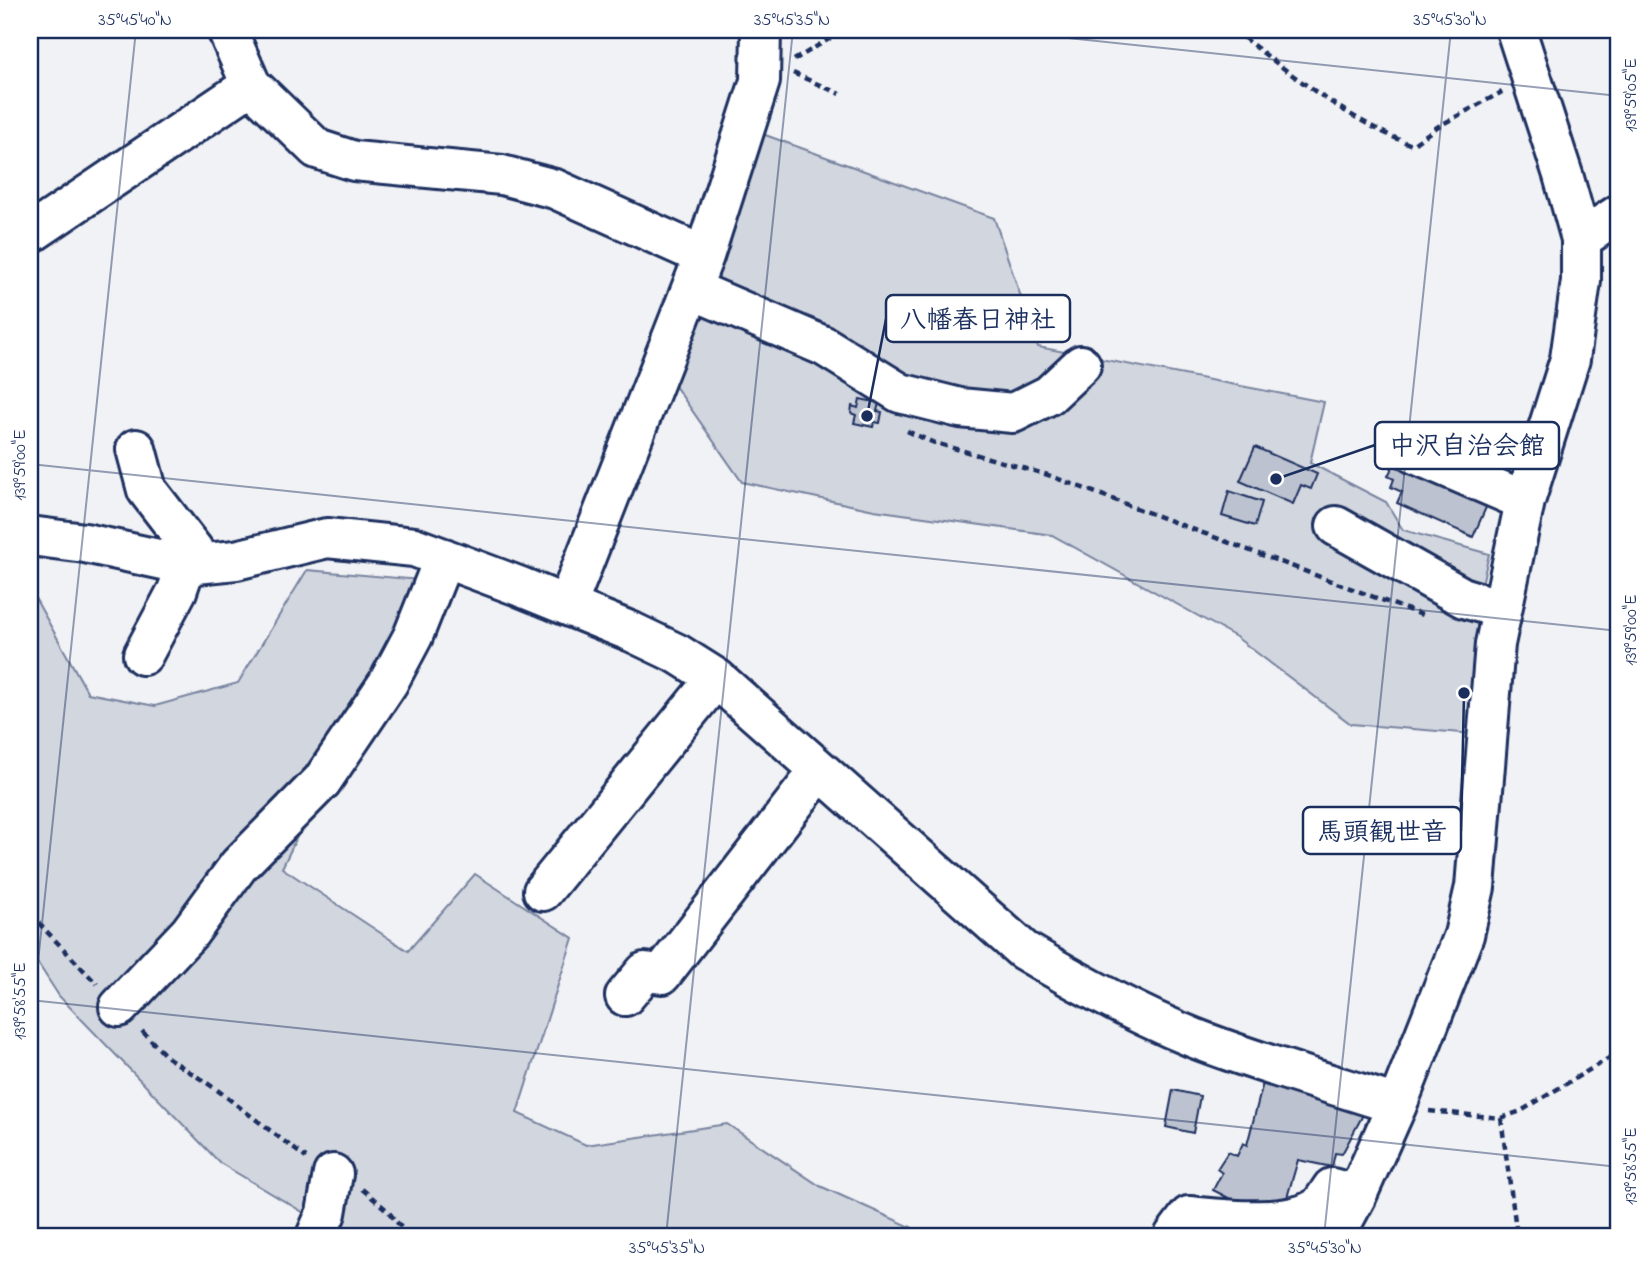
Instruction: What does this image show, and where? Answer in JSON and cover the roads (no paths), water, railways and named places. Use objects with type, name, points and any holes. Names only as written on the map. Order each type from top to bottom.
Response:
[{"type":"street","points":[[227,30],[251,85],[317,149],[354,161],[502,174],[555,189],[900,393],[960,408],[1013,414],[1049,395],[1081,365]]},
{"type":"street","points":[[567,606],[698,272],[771,74],[761,30]]},
{"type":"street","points":[[1335,1236],[1357,1195],[1397,1105],[1464,935],[1475,887],[1495,643],[1525,501],[1570,359],[1581,281],[1581,239],[1516,30]]},
{"type":"street","points":[[30,234],[251,85]]},
{"type":"street","points":[[1581,239],[1619,214]]},
{"type":"street","points":[[136,449],[147,490],[194,551],[177,592],[143,654]]},
{"type":"street","points":[[1413,453],[1525,501]]},
{"type":"street","points":[[1336,526],[1464,598],[1502,609]]},
{"type":"street","points":[[30,536],[85,543],[186,565],[236,560],[327,538],[414,547],[567,606],[678,654],[716,678],[1023,950],[1060,973],[1195,1038],[1397,1105]]},
{"type":"street","points":[[119,1007],[190,932],[239,865],[322,781],[388,683],[413,636],[444,558]]},
{"type":"street","points":[[543,891],[716,678]]},
{"type":"street","points":[[625,996],[645,972],[662,974],[820,770]]},
{"type":"street","points":[[316,1236],[326,1213],[333,1174]]},
{"type":"street","points":[[1174,1236],[1189,1216],[1242,1221],[1294,1217],[1316,1209],[1332,1188],[1357,1195]]},
{"type":"place","name":"八幡春日神社","points":[[867,416]]},
{"type":"place","name":"中沢自治会館","points":[[1276,479]]},
{"type":"place","name":"馬頭観世音","points":[[1464,693]]}]
